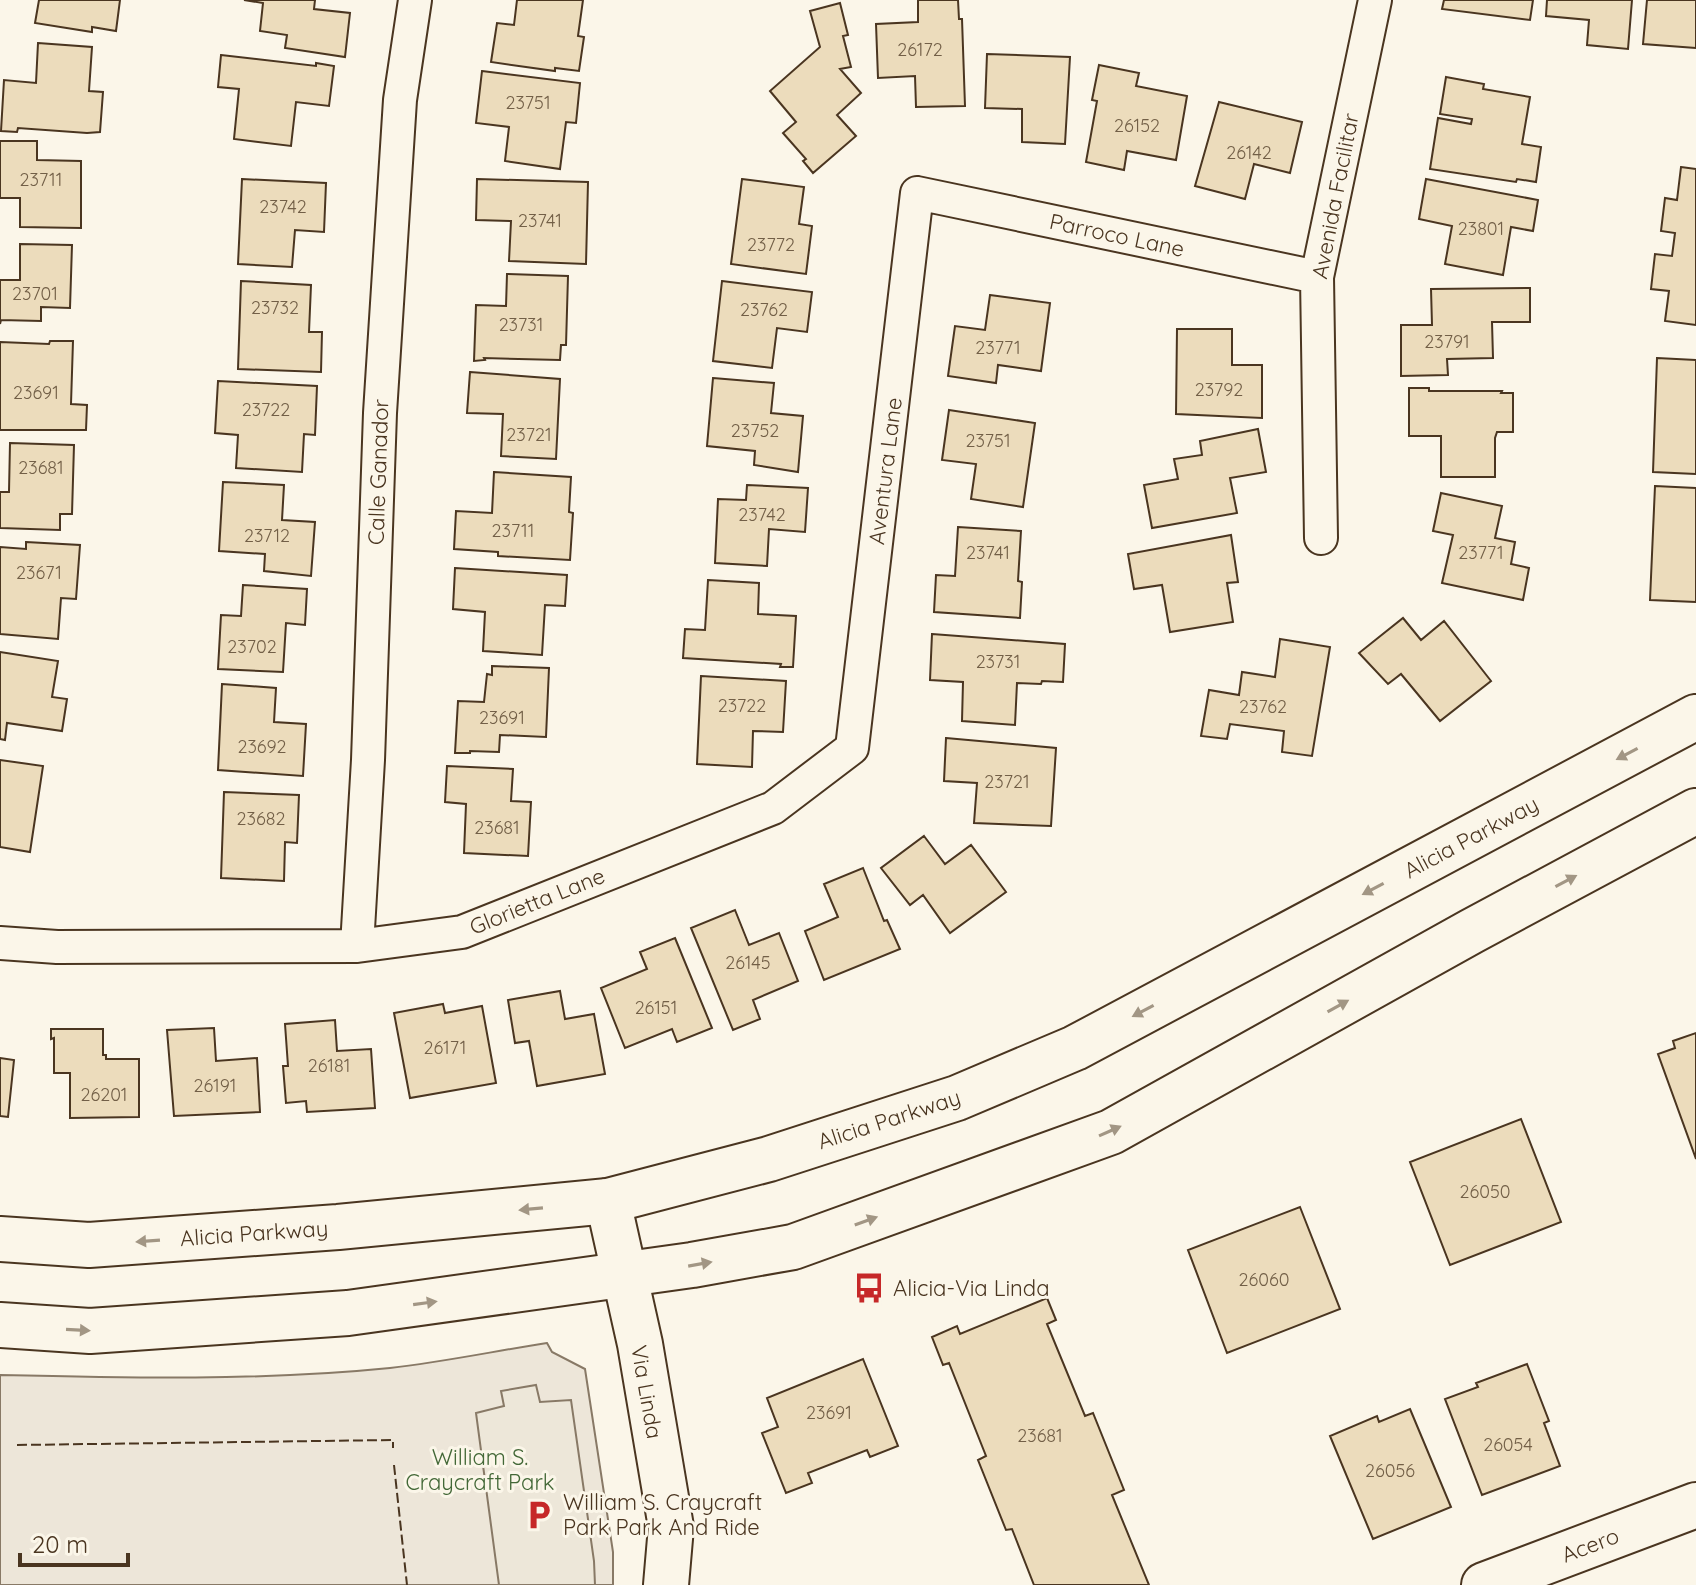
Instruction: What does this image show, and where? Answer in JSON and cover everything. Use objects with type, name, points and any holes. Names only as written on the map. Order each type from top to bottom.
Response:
[{"type":"main road","name":"Alicia Parkway","points":[[0,1239],[89,1245],[338,1227],[608,1201],[769,1159],[957,1098],[1075,1048],[1696,717]]},
{"type":"main road","points":[[0,1325],[90,1331],[348,1313],[623,1275],[793,1247],[1111,1132],[1472,931],[1696,811]]},
{"type":"main road","name":"Via Linda","points":[[608,1201],[640,1344],[671,1527],[666,1585]]},
{"type":"main road","name":"Acero","points":[[1484,1585],[1696,1505]]},
{"type":"street","name":"Calle Ganador","points":[[357,946],[368,760],[380,413],[400,100],[415,0]]},
{"type":"street","name":"Avenida Facilitar","points":[[1321,538],[1317,277],[1375,0]]},
{"type":"street","name":"Parroco Lane","points":[[917,193],[1317,277]]},
{"type":"street","name":"Aventura Lane","points":[[852,748],[917,193]]},
{"type":"street","name":"Glorietta Lane","points":[[0,943],[57,947],[357,946],[462,932],[773,808],[852,748]]},
{"type":"green space","name":"William S. Craycraft Park","points":[[547,1343],[552,1352],[585,1369],[613,1552],[613,1585],[0,1585],[0,1375],[195,1378],[293,1375],[410,1366]]},
{"type":"shaded area","name":"William S. Craycraft Park Park And Ride","points":[[536,1385],[540,1402],[571,1400],[595,1585],[499,1585],[476,1413],[504,1406],[501,1391]]},
{"type":"building","points":[[39,0],[120,0],[116,31],[92,27],[92,32],[35,23]]},
{"type":"building","points":[[244,0],[315,0],[314,9],[350,13],[345,57],[285,48],[287,35],[260,31],[263,3]]},
{"type":"building","points":[[517,0],[583,0],[578,36],[584,37],[579,71],[555,68],[555,71],[491,62],[497,23],[514,25]]},
{"type":"building","points":[[918,0],[958,0],[959,19],[962,19],[965,106],[916,107],[915,76],[878,78],[876,24],[918,22]]},
{"type":"building","points":[[1444,0],[1533,0],[1530,20],[1442,9]]},
{"type":"building","points":[[1547,0],[1632,0],[1628,49],[1587,45],[1589,20],[1546,16]]},
{"type":"building","points":[[1647,0],[1696,0],[1696,48],[1643,44]]},
{"type":"building","points":[[840,3],[848,35],[843,36],[851,67],[840,69],[861,93],[837,115],[856,136],[813,173],[803,161],[806,159],[783,133],[796,122],[770,91],[820,47],[810,11]]},
{"type":"building","points":[[38,43],[92,47],[89,91],[103,92],[100,132],[18,128],[17,132],[1,131],[4,80],[36,83]]},
{"type":"building","points":[[987,54],[1070,57],[1065,144],[1022,142],[1022,109],[985,108]]},
{"type":"building","points":[[221,55],[334,66],[329,106],[296,102],[291,146],[234,139],[239,89],[218,87]]},
{"type":"building","points":[[1099,65],[1139,73],[1136,86],[1187,96],[1176,160],[1127,151],[1124,170],[1086,162],[1097,101],[1092,100]]},
{"type":"building","points":[[482,71],[580,83],[576,123],[566,122],[560,169],[505,161],[509,127],[476,123]]},
{"type":"building","points":[[1446,77],[1484,84],[1483,89],[1530,97],[1522,144],[1541,147],[1536,182],[1517,179],[1516,182],[1430,169],[1438,118],[1471,124],[1472,119],[1440,114]]},
{"type":"building","points":[[1219,102],[1302,122],[1290,173],[1254,164],[1245,199],[1195,186]]},
{"type":"building","points":[[0,141],[37,141],[37,160],[81,161],[81,228],[20,227],[20,198],[0,198]]},
{"type":"building","points":[[1681,167],[1696,169],[1696,325],[1665,321],[1669,291],[1651,289],[1655,254],[1672,256],[1675,233],[1661,231],[1665,198],[1677,200]]},
{"type":"building","points":[[242,179],[326,183],[324,232],[295,230],[292,267],[238,264]]},
{"type":"building","points":[[477,179],[588,182],[586,264],[509,261],[511,221],[476,220]]},
{"type":"building","points":[[742,179],[804,187],[799,224],[812,226],[806,274],[731,264]]},
{"type":"building","points":[[1426,179],[1538,200],[1533,231],[1511,227],[1503,275],[1445,264],[1452,226],[1419,219]]},
{"type":"building","points":[[20,244],[72,245],[70,308],[41,307],[41,321],[1,320],[0,324],[0,280],[20,280]]},
{"type":"building","points":[[507,274],[568,276],[566,345],[561,345],[560,360],[484,358],[474,361],[476,305],[506,306]]},
{"type":"building","points":[[241,281],[311,285],[309,332],[322,332],[321,372],[238,369]]},
{"type":"building","points":[[722,281],[812,292],[807,332],[777,328],[772,368],[713,361]]},
{"type":"building","points":[[1530,288],[1530,322],[1492,322],[1493,358],[1447,359],[1448,375],[1401,376],[1401,325],[1432,325],[1431,289]]},
{"type":"building","points":[[990,295],[1050,303],[1041,371],[998,365],[996,383],[948,376],[955,326],[985,330]]},
{"type":"building","points":[[1177,329],[1232,329],[1232,365],[1262,365],[1262,418],[1176,414]]},
{"type":"building","points":[[50,341],[73,341],[71,404],[87,405],[86,430],[0,430],[0,342],[49,344]]},
{"type":"building","points":[[1657,358],[1696,360],[1696,474],[1653,472]]},
{"type":"building","points":[[470,372],[560,379],[556,459],[501,456],[503,414],[467,413]]},
{"type":"building","points":[[713,378],[774,383],[771,413],[803,416],[798,472],[754,465],[755,451],[707,446]]},
{"type":"building","points":[[218,381],[317,386],[315,435],[304,434],[302,472],[236,468],[238,435],[215,433]]},
{"type":"building","points":[[1409,388],[1513,393],[1513,432],[1497,432],[1495,438],[1495,477],[1441,477],[1441,436],[1409,436]]},
{"type":"building","points":[[949,410],[1035,423],[1023,507],[971,499],[976,464],[942,460]]},
{"type":"building","points":[[1258,429],[1266,472],[1230,478],[1237,513],[1152,528],[1144,485],[1178,479],[1174,459],[1202,455],[1200,441]]},
{"type":"building","points":[[10,443],[74,445],[72,514],[60,514],[60,530],[0,528],[0,492],[9,492]]},
{"type":"building","points":[[494,472],[571,477],[569,512],[573,513],[570,560],[498,556],[498,552],[454,549],[456,511],[492,513]]},
{"type":"building","points":[[223,482],[284,485],[282,520],[315,522],[311,576],[264,571],[265,554],[219,551]]},
{"type":"building","points":[[747,485],[808,488],[805,532],[769,529],[767,566],[715,563],[718,499],[746,500]]},
{"type":"building","points":[[1655,486],[1696,488],[1696,602],[1650,600]]},
{"type":"building","points":[[1441,493],[1502,506],[1495,538],[1515,542],[1511,564],[1529,568],[1523,600],[1442,583],[1453,535],[1433,531]]},
{"type":"building","points":[[958,527],[1021,531],[1018,581],[1022,582],[1020,618],[934,612],[936,575],[955,576]]},
{"type":"building","points":[[1231,535],[1238,582],[1227,583],[1233,622],[1170,632],[1162,585],[1134,589],[1128,554]]},
{"type":"building","points":[[26,542],[80,545],[76,599],[61,598],[58,639],[0,634],[0,547],[26,549]]},
{"type":"building","points":[[455,568],[567,575],[565,606],[545,605],[542,655],[483,651],[485,612],[453,609]]},
{"type":"building","points":[[708,580],[759,583],[758,614],[796,616],[793,667],[683,658],[685,629],[705,630]]},
{"type":"building","points":[[243,585],[307,589],[305,625],[286,623],[283,672],[218,669],[221,615],[241,616]]},
{"type":"building","points":[[1403,618],[1421,640],[1444,621],[1491,681],[1440,721],[1401,674],[1388,684],[1359,653]]},
{"type":"building","points":[[932,634],[1065,644],[1063,682],[1017,683],[1015,725],[962,721],[963,682],[930,680]]},
{"type":"building","points":[[1280,639],[1330,647],[1312,756],[1282,752],[1284,731],[1230,724],[1227,739],[1201,736],[1209,690],[1239,695],[1242,672],[1275,677]]},
{"type":"building","points":[[0,652],[58,661],[52,697],[67,699],[62,731],[7,723],[5,740],[0,739]]},
{"type":"building","points":[[492,666],[549,668],[546,737],[500,735],[499,752],[455,753],[458,701],[484,702],[487,674],[492,675]]},
{"type":"building","points":[[701,676],[786,681],[783,732],[753,731],[752,767],[697,764]]},
{"type":"building","points":[[222,684],[276,688],[274,722],[306,724],[303,776],[218,770]]},
{"type":"building","points":[[946,738],[1056,748],[1051,826],[974,823],[977,783],[944,781]]},
{"type":"building","points":[[0,760],[43,766],[30,852],[0,847]]},
{"type":"building","points":[[447,766],[513,769],[511,801],[531,802],[528,856],[464,853],[466,804],[445,802]]},
{"type":"building","points":[[224,792],[299,795],[297,843],[285,842],[284,881],[221,878]]},
{"type":"building","points":[[924,836],[945,864],[971,845],[1006,892],[950,933],[923,895],[910,905],[881,868]]},
{"type":"building","points":[[863,868],[884,921],[887,920],[900,949],[824,980],[805,931],[838,917],[824,884]]},
{"type":"building","points":[[735,910],[749,945],[779,933],[798,981],[753,1000],[760,1019],[733,1030],[691,928]]},
{"type":"building","points":[[675,938],[712,1028],[677,1042],[672,1029],[625,1048],[601,988],[647,969],[640,952]]},
{"type":"building","points":[[560,991],[565,1019],[594,1014],[605,1074],[537,1086],[529,1041],[515,1043],[508,1000]]},
{"type":"building","points":[[443,1004],[445,1013],[482,1006],[496,1083],[410,1098],[394,1013]]},
{"type":"building","points":[[335,1020],[337,1051],[371,1049],[375,1108],[307,1112],[306,1101],[286,1103],[283,1066],[288,1066],[285,1024]]},
{"type":"building","points":[[214,1028],[216,1061],[257,1058],[260,1112],[174,1116],[167,1030]]},
{"type":"building","points":[[51,1029],[103,1029],[103,1055],[106,1059],[139,1059],[139,1117],[70,1118],[70,1073],[54,1073]]},
{"type":"building","points":[[1696,1033],[1696,1159],[1658,1054],[1675,1048],[1673,1041]]},
{"type":"building","points":[[0,1058],[14,1060],[8,1117],[0,1116]]},
{"type":"building","points":[[1521,1119],[1561,1222],[1450,1265],[1410,1162]]},
{"type":"building","points":[[1300,1207],[1340,1309],[1227,1353],[1188,1250]]},
{"type":"building","points":[[1047,1298],[1056,1320],[1047,1324],[1085,1416],[1093,1413],[1124,1490],[1112,1495],[1149,1585],[1034,1585],[1012,1529],[1006,1530],[978,1460],[986,1456],[949,1363],[943,1365],[932,1337],[957,1326],[960,1334]]},
{"type":"building","points":[[863,1359],[898,1446],[870,1457],[867,1450],[808,1473],[812,1483],[786,1493],[762,1433],[778,1427],[767,1398]]},
{"type":"building","points":[[1527,1364],[1549,1421],[1544,1423],[1560,1466],[1482,1495],[1445,1399],[1478,1387],[1476,1383]]},
{"type":"building","points":[[1410,1409],[1451,1507],[1373,1539],[1330,1436],[1377,1416],[1379,1422]]},
{"type":"fence","points":[[17,1445],[393,1440],[393,1448]]},
{"type":"fence","points":[[394,1465],[407,1585]]},
{"type":"place","name":"Alicia-Via Linda","points":[[869,1288]]},
{"type":"place","name":"William S. Craycraft Park Park And Ride","points":[[539,1515]]}]
